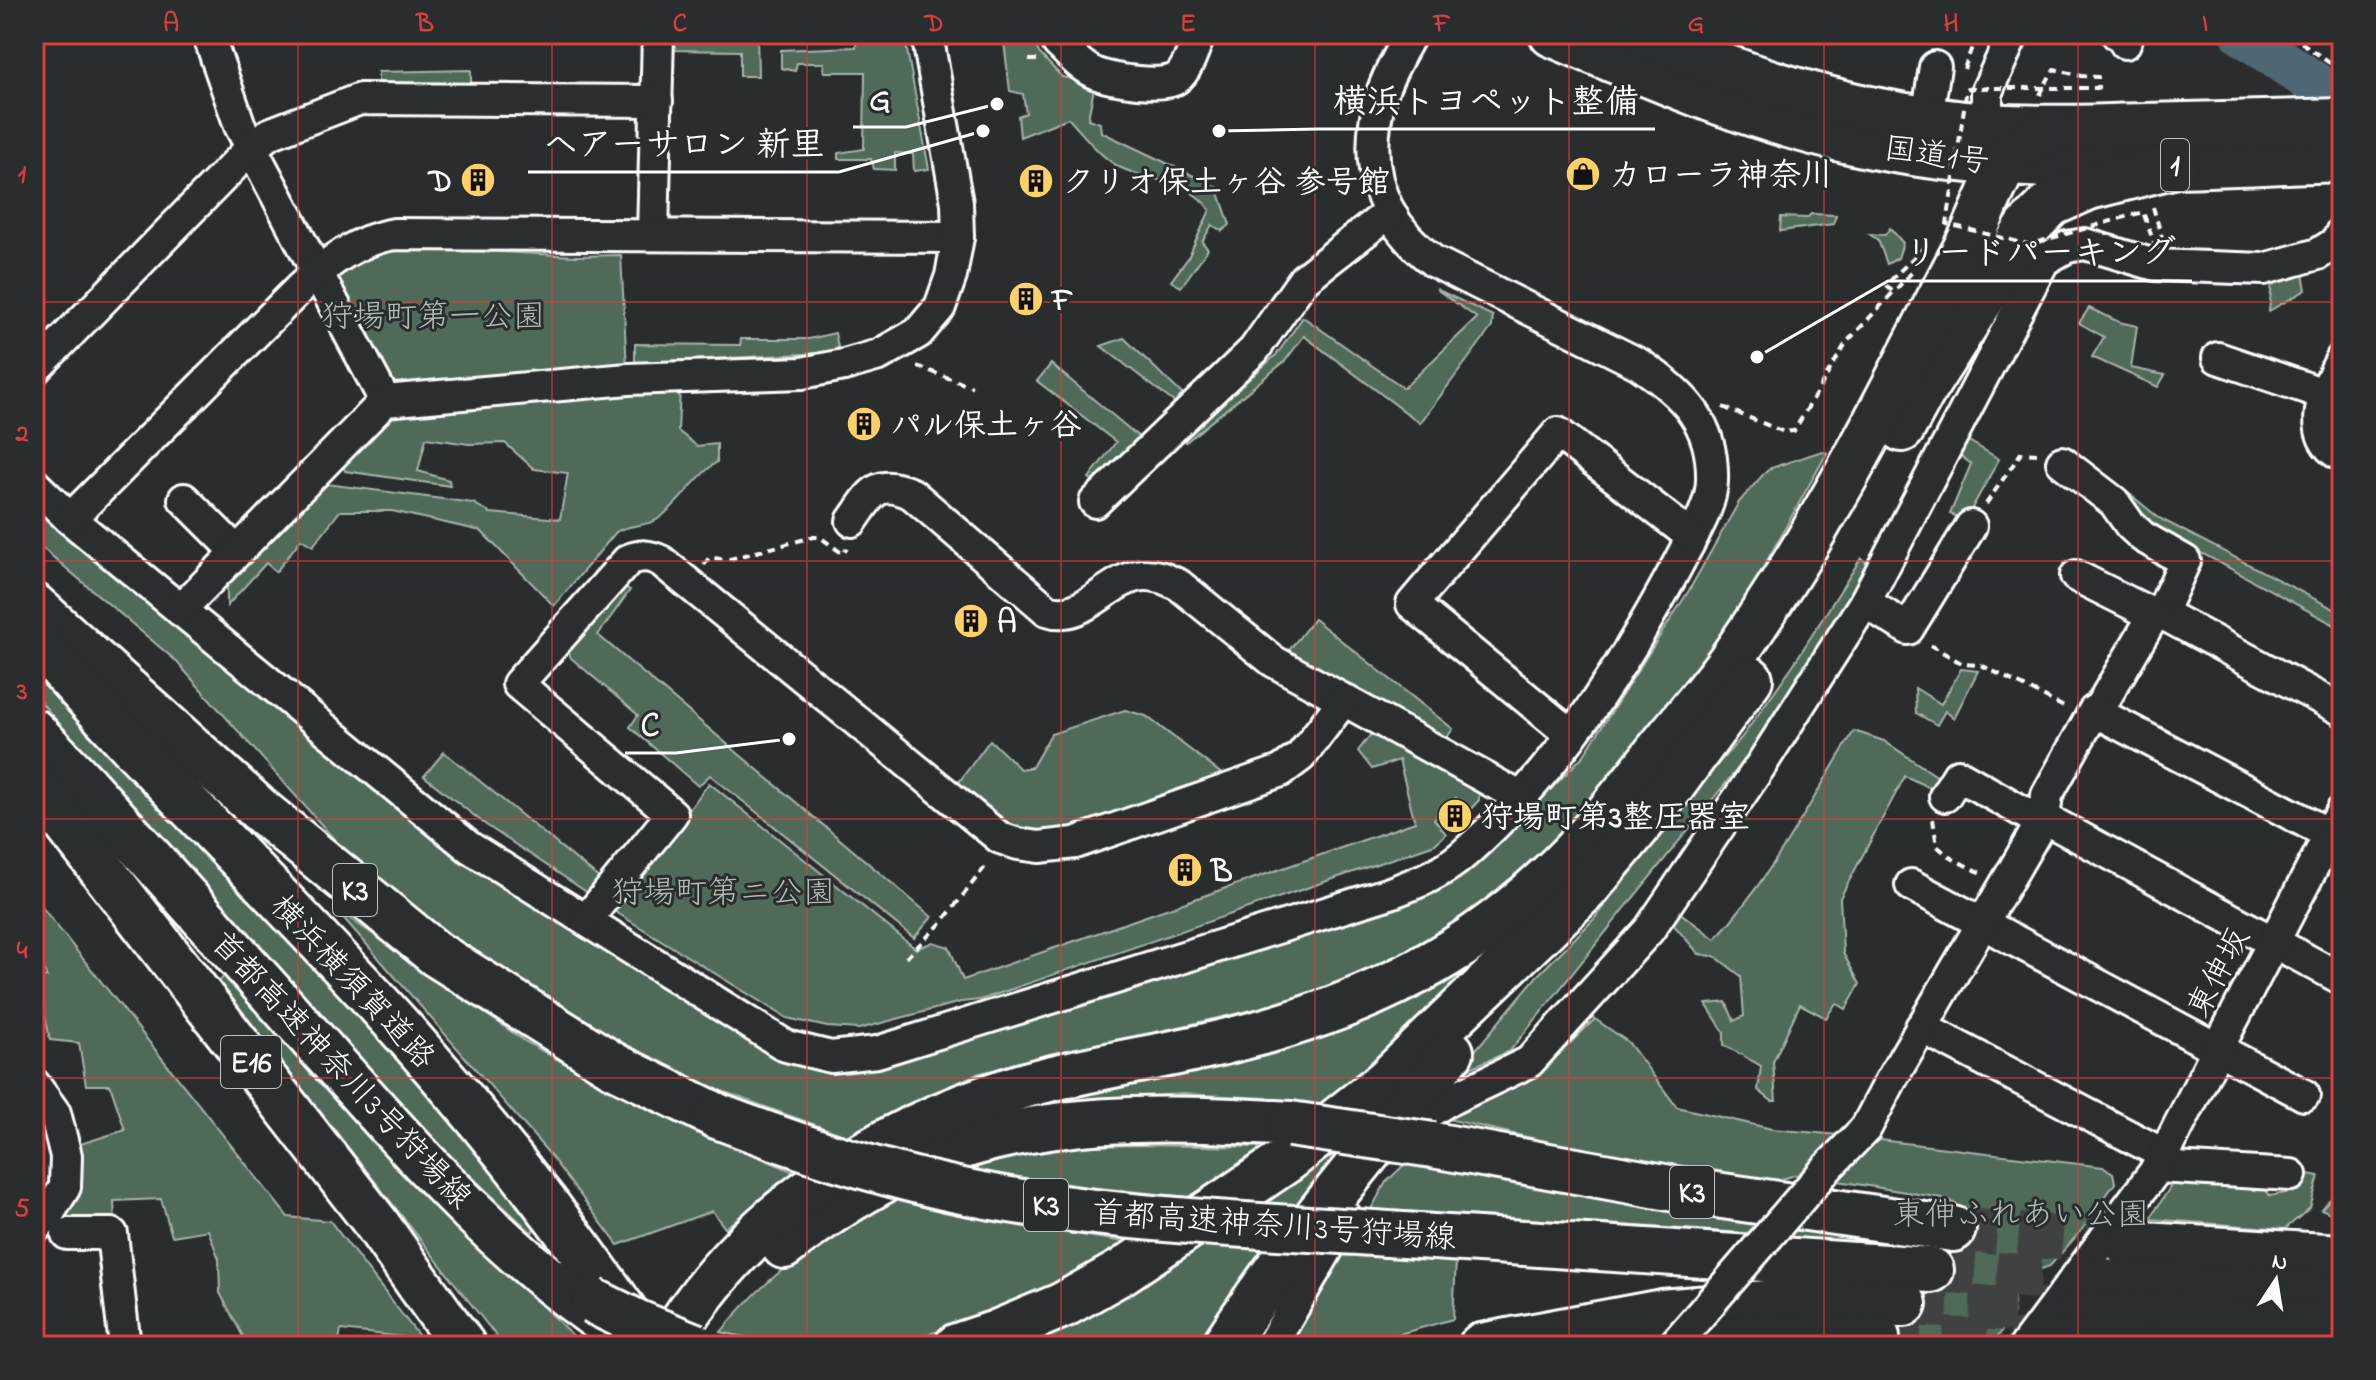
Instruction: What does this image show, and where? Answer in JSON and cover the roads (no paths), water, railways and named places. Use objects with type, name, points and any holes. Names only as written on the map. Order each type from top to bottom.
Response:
[{"type":"highway","name":"国道1号","points":[[1552,34],[1700,97],[1789,126],[1921,130]]},
{"type":"highway","name":"国道1号","points":[[1643,34],[1749,77],[1879,111],[1921,130]]},
{"type":"highway","name":"1","points":[[1997,145],[2014,153],[2029,140],[2046,112],[2332,121]]},
{"type":"highway","points":[[1224,1346],[1266,1280],[1343,1182],[1672,786],[1775,643],[1842,534],[1924,389],[2008,229],[2012,189],[1997,145],[1969,133],[1921,130],[1937,164],[1958,181],[1973,205],[1962,225]]},
{"type":"highway","name":"国道1号","points":[[1997,145],[2176,165],[2342,159]]},
{"type":"highway","points":[[667,1346],[716,1273],[745,1243],[817,1183],[889,1140],[1019,1087],[1225,1042],[1354,1002],[1422,971],[1495,925],[1547,879],[1594,831],[1732,658],[1822,518],[1997,145]]},
{"type":"highway","points":[[1924,389],[2028,227],[2051,204],[2089,187],[2176,165]]},
{"type":"highway","name":"首都高速神奈川3号狩場線","points":[[34,606],[260,810],[436,954],[613,1065],[717,1116],[786,1143],[873,1170],[964,1191],[1143,1217],[1931,1270]]},
{"type":"highway","name":"横浜横須賀道路","points":[[34,637],[410,1039],[505,1149],[580,1246],[647,1346]]},
{"type":"highway","name":"首都高速神奈川3号狩場線","points":[[34,732],[465,1206],[536,1267],[590,1307]]},
{"type":"highway","name":"E16","points":[[34,782],[376,1223],[463,1346]]},
{"type":"highway","points":[[957,1346],[1063,1305],[1184,1232],[1287,1160],[1384,1083],[1585,890]]},
{"type":"highway","name":"K3","points":[[683,1346],[771,1256],[813,1223],[879,1182],[967,1146],[1034,1130],[1101,1121],[1200,1118],[1290,1124],[1433,1145],[1681,1190],[1953,1229]]},
{"type":"highway","points":[[2127,1244],[2316,1285],[2342,1327]]},
{"type":"highway","points":[[2065,1321],[2316,1285]]},
{"type":"highway","points":[[1481,1346],[1662,1312],[1779,1302],[1904,1304]]},
{"type":"highway","points":[[590,1307],[641,1346]]},
{"type":"highway","points":[[590,1307],[695,1346]]},
{"type":"highway","points":[[2065,1321],[2169,1346]]},
{"type":"highway","points":[[1657,1346],[1766,1335],[1877,1337]]},
{"type":"street","points":[[208,34],[240,126],[385,401]]},
{"type":"street","points":[[653,235],[658,34]]},
{"type":"street","points":[[180,610],[385,401],[628,379],[802,373],[879,355],[918,333],[940,307],[951,276],[958,237],[957,203],[927,34]]},
{"type":"street","points":[[1059,34],[1058,43],[1080,64],[1098,75],[1150,84],[1174,81],[1181,75],[1200,34]]},
{"type":"street","points":[[34,484],[70,519],[469,847],[786,1046],[831,1057],[877,1052],[1390,893],[1429,878],[1464,854],[1520,797],[1571,735],[1640,634],[1703,516],[1712,484],[1711,458],[1696,413],[1682,395],[1639,364],[1433,261],[1413,246],[1396,226],[1375,176],[1373,148],[1382,93],[1411,34]]},
{"type":"street","points":[[1997,145],[1987,91],[2013,34]]},
{"type":"street","points":[[1921,130],[1935,67]]},
{"type":"street","points":[[34,370],[252,147],[269,134],[360,99],[657,101]]},
{"type":"street","points":[[1095,502],[1254,350],[1304,279],[1390,212]]},
{"type":"street","points":[[1271,1346],[1357,1198],[1396,1144],[1423,1116],[1445,1102],[1529,1062],[1649,930],[1759,768],[1865,602],[2044,260],[2067,247],[2085,244],[2155,265],[2264,269],[2318,254],[2337,242],[2342,231]]},
{"type":"street","points":[[70,519],[318,271],[372,238],[394,234],[958,237]]},
{"type":"street","points":[[2218,358],[2324,394]]},
{"type":"street","points":[[2342,358],[2321,404],[2321,429],[2330,450],[2342,456]]},
{"type":"street","points":[[1571,735],[1412,604],[1558,433],[1692,537]]},
{"type":"street","points":[[2062,462],[2114,502],[2143,537],[2185,561],[2157,614],[2088,713]]},
{"type":"street","points":[[852,521],[874,491],[883,486],[912,494],[1047,610],[1059,615],[1071,613],[1132,578],[1145,575],[1162,577],[1179,585],[1273,661],[1520,797]]},
{"type":"street","points":[[184,499],[236,551]]},
{"type":"street","points":[[1865,602],[1908,629],[1971,526]]},
{"type":"street","points":[[586,920],[672,814],[518,684],[628,560],[639,556],[655,558],[689,583],[1000,838],[1009,841],[1039,847],[1075,843],[1281,771],[1301,756],[1343,701]]},
{"type":"street","points":[[2076,576],[2157,614],[2342,710]]},
{"type":"street","points":[[1673,1346],[1827,1168],[1866,1128],[2042,820],[2047,795],[2094,711],[2088,713]]},
{"type":"street","points":[[2088,713],[2338,829]]},
{"type":"street","points":[[1945,796],[1958,775],[2342,979]]},
{"type":"street","name":"東伸坂","points":[[2065,1321],[2162,1161],[2273,942],[2338,829]]},
{"type":"street","points":[[1911,885],[2304,1095]]},
{"type":"street","points":[[1921,1027],[2162,1161],[2291,1175]]},
{"type":"street","points":[[34,1084],[55,1113],[66,1156],[65,1187],[49,1213],[34,1229]]},
{"type":"street","points":[[67,1234],[112,1234],[125,1346]]},
{"type":"waterway","points":[[2243,34],[2321,88]]},
{"type":"tunnel","points":[[1953,1229],[2127,1244]]},
{"type":"tunnel","points":[[1931,1270],[2100,1281]]},
{"type":"tunnel","points":[[1904,1304],[2078,1312]]},
{"type":"tunnel","points":[[1877,1337],[2055,1343]]},
{"type":"place","name":"G","points":[[997,104]]},
{"type":"place","name":"ヘアーサロン 新里","points":[[983,131]]},
{"type":"place","name":"横浜トヨペット整備","points":[[1219,131]]},
{"type":"place","name":"カローラ神奈川","points":[[1583,174]]},
{"type":"place","name":"D","points":[[478,180]]},
{"type":"place","name":"クリオ保土ヶ谷 参号館","points":[[1036,181]]},
{"type":"place","name":"F","points":[[1026,299]]},
{"type":"place","name":"リードパーキング","points":[[1757,357]]},
{"type":"place","name":"パル保土ヶ谷","points":[[864,424]]},
{"type":"place","name":"A","points":[[971,621]]},
{"type":"place","name":"C","points":[[789,739]]},
{"type":"place","name":"狩場町第3整圧器室","points":[[1455,816]]},
{"type":"place","name":"B","points":[[1185,870]]},
{"type":"park label","name":"狩場町第一公園","points":[[433,315]]},
{"type":"park label","name":"狩場町第ニ公園","points":[[723,891]]},
{"type":"park label","name":"東伸ふれあい公園","points":[[2021,1213]]}]
